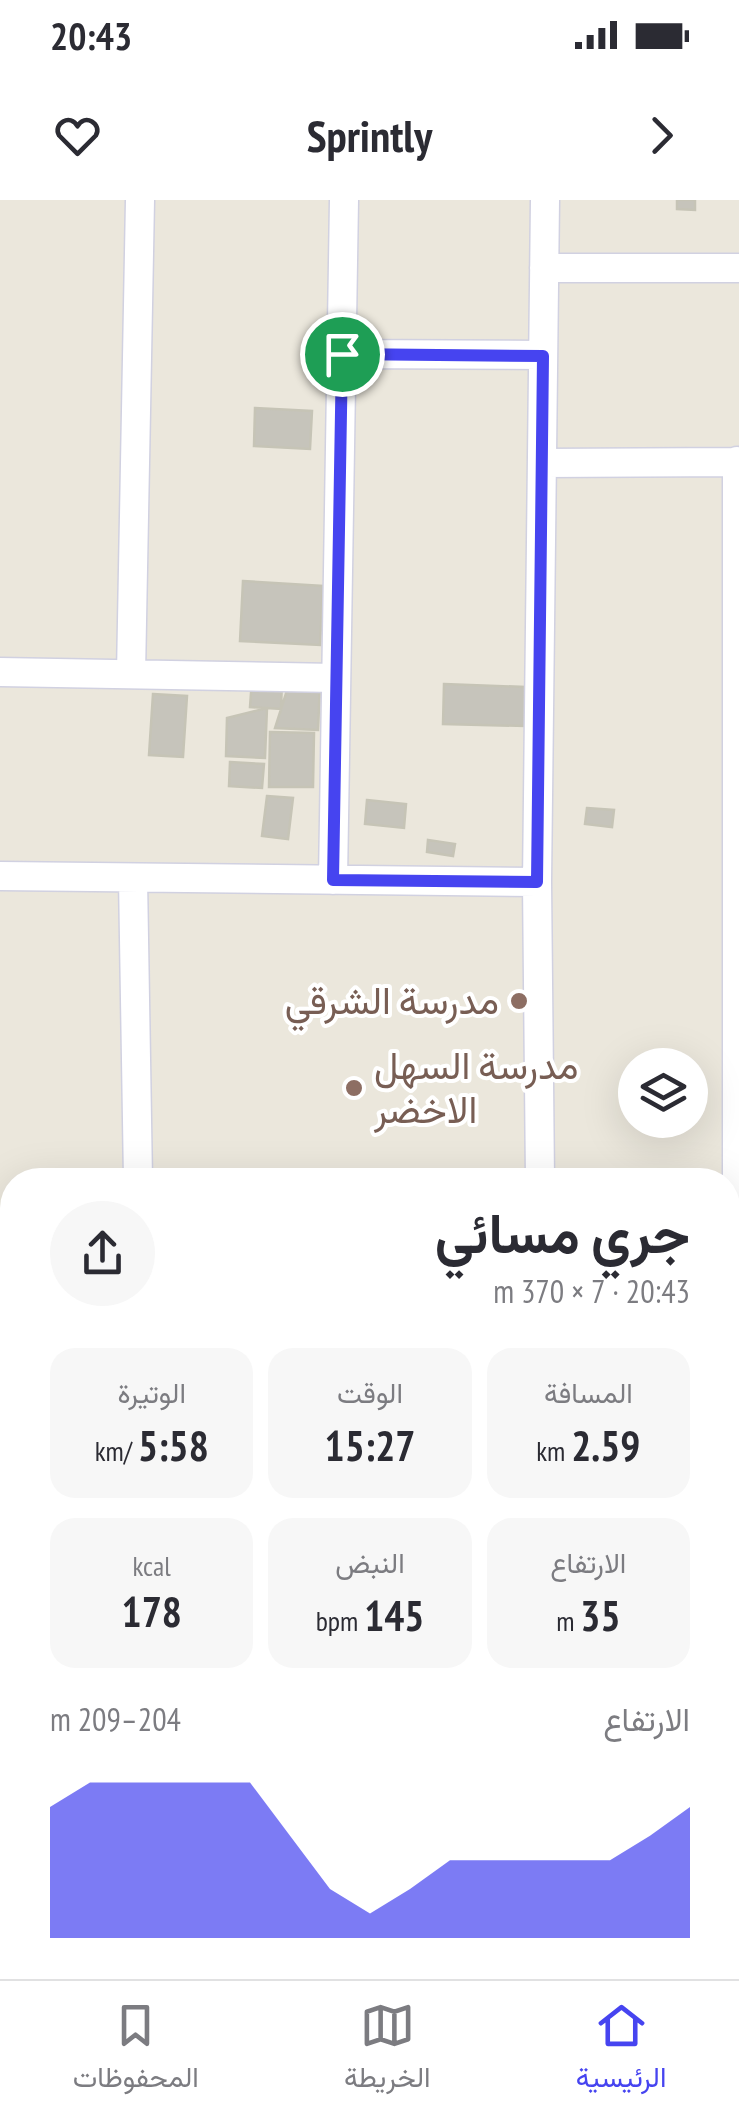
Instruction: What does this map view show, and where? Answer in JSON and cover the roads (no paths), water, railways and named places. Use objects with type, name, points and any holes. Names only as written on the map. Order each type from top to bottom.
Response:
[{"type":"street","points":[[131,674],[140,200]]},
{"type":"street","points":[[333,880],[344,200]]},
{"type":"street","points":[[540,1168],[537,882],[545,200]]},
{"type":"street","points":[[544,268],[739,268]]},
{"type":"street","points":[[342,354],[543,356]]},
{"type":"street","points":[[542,463],[738,462],[738,1168]]},
{"type":"street","points":[[0,672],[336,678]]},
{"type":"street","points":[[0,876],[537,882]]},
{"type":"street","points":[[133,878],[138,1168]]},
{"type":"place","name":"مدرسة الشرقي","points":[[519,1001]]},
{"type":"place","name":"مدرسة السهل الاخضر","points":[[354,1088]]}]
